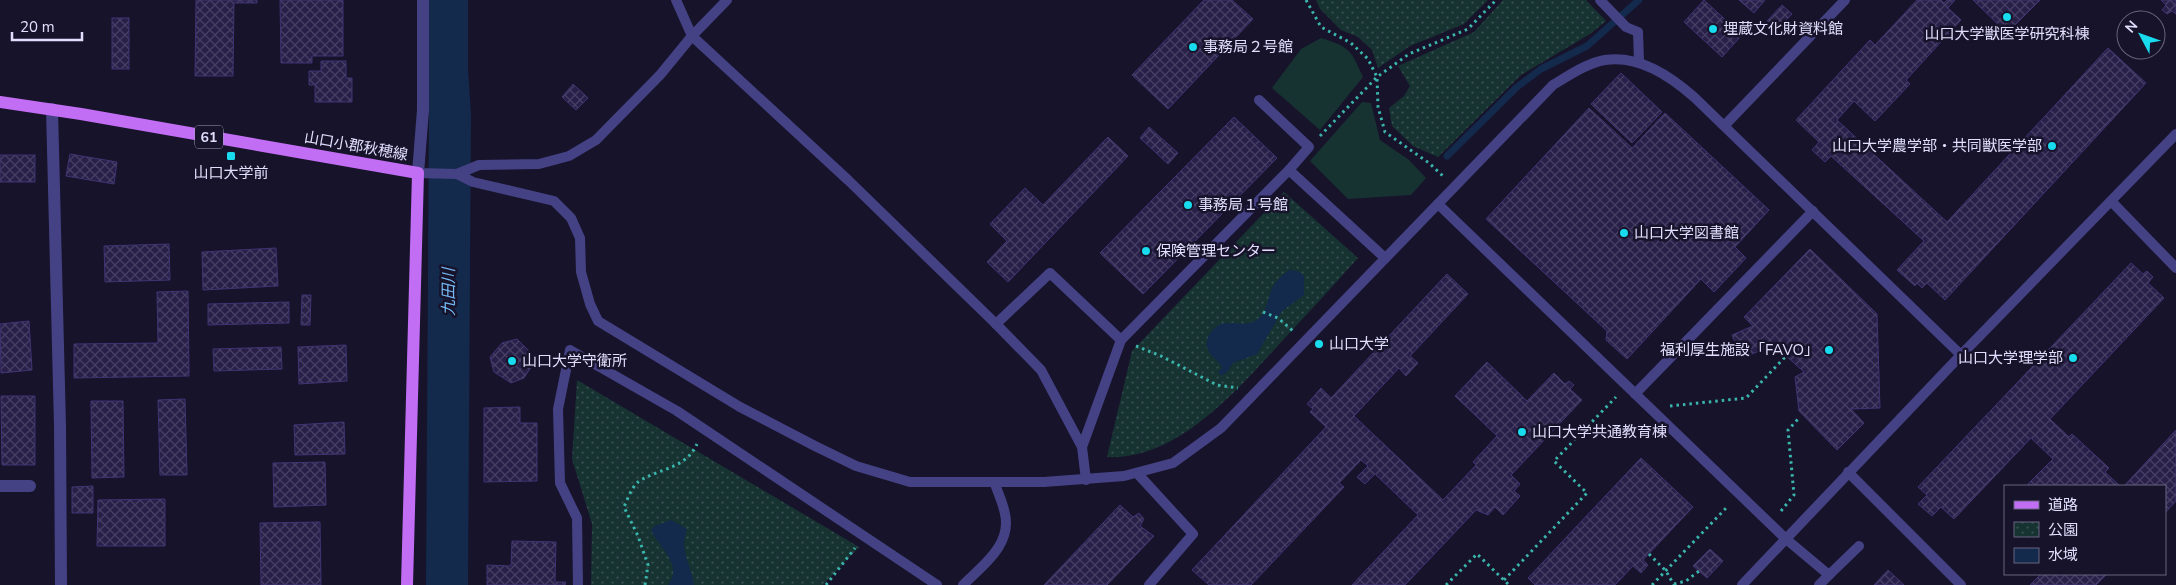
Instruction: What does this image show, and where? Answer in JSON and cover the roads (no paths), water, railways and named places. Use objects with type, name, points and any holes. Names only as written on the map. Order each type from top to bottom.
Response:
[{"type":"main road","name":"山口小郡秋穂線","points":[[0,102],[418,173],[407,585]]},
{"type":"street","points":[[418,173],[423,110],[423,0]]},
{"type":"street","points":[[52,110],[60,426],[61,585]]},
{"type":"street","points":[[0,486],[30,486]]},
{"type":"lane","points":[[676,0],[692,36],[848,180],[996,324],[1040,370],[1082,447],[1086,480]]},
{"type":"lane","points":[[418,173],[457,174],[479,165],[540,164],[569,156],[596,140],[660,74],[692,36],[727,0]]},
{"type":"lane","points":[[1600,0],[1626,26],[1638,32],[1639,62]]},
{"type":"lane","points":[[1725,125],[1845,0]]},
{"type":"lane","points":[[457,174],[472,182],[554,201],[571,218],[580,238],[582,272],[590,304],[598,321],[740,407],[856,466],[910,482],[995,484],[1086,480],[1124,476],[1173,463],[1221,428],[1553,85],[1580,70],[1604,60],[1639,62],[1673,79],[1725,125],[1960,355]]},
{"type":"lane","points":[[1082,447],[1121,340],[1289,170],[1309,147],[1259,100]]},
{"type":"lane","points":[[1742,585],[1960,355],[2112,202],[2176,134]]},
{"type":"lane","points":[[1289,170],[1386,258]]},
{"type":"lane","points":[[2112,202],[2176,268]]},
{"type":"lane","points":[[1438,204],[1786,539],[1829,575]]},
{"type":"lane","points":[[1635,394],[1813,211]]},
{"type":"lane","points":[[996,324],[1050,273],[1121,340]]},
{"type":"lane","points":[[578,585],[577,518],[560,484],[558,409],[570,350],[677,411],[937,585]]},
{"type":"lane","points":[[1137,472],[1193,534],[1148,585]]},
{"type":"lane","points":[[1848,472],[1961,585]]},
{"type":"lane","points":[[963,585],[997,551],[1005,534],[1005,515],[995,484]]},
{"type":"lane","points":[[1819,585],[1859,546]]},
{"type":"water","points":[[1289,270],[1298,271],[1304,276],[1304,295],[1282,311],[1257,354],[1233,363],[1227,372],[1221,376],[1218,372],[1222,368],[1207,347],[1207,339],[1211,332],[1222,324],[1247,323],[1259,318],[1267,305],[1274,285]]},
{"type":"water","points":[[671,520],[687,529],[684,544],[694,585],[668,585],[672,578],[672,564],[651,530],[655,526]]},
{"type":"waterway","name":"九田川","points":[[447,0],[447,70],[450,115],[447,585]]},
{"type":"waterway","points":[[1447,156],[1517,87],[1541,69],[1587,46],[1639,0]]},
{"type":"place","name":"山口大学獣医学研究科棟","points":[[2007,17]]},
{"type":"place","name":"埋蔵文化財資料館","points":[[1713,29]]},
{"type":"place","name":"事務局２号館","points":[[1193,47]]},
{"type":"place","name":"山口大学農学部・共同獣医学部","points":[[2052,146]]},
{"type":"place","name":"山口大学前","points":[[231,156]]},
{"type":"place","name":"事務局１号館","points":[[1188,205]]},
{"type":"place","name":"山口大学図書館","points":[[1624,233]]},
{"type":"place","name":"保険管理センター","points":[[1146,251]]},
{"type":"place","name":"山口大学","points":[[1319,344]]},
{"type":"place","name":"福利厚生施設「FAVO」","points":[[1829,350]]},
{"type":"place","name":"山口大学理学部","points":[[2073,358]]},
{"type":"place","name":"山口大学守衛所","points":[[512,361]]},
{"type":"place","name":"山口大学共通教育棟","points":[[1522,432]]}]
